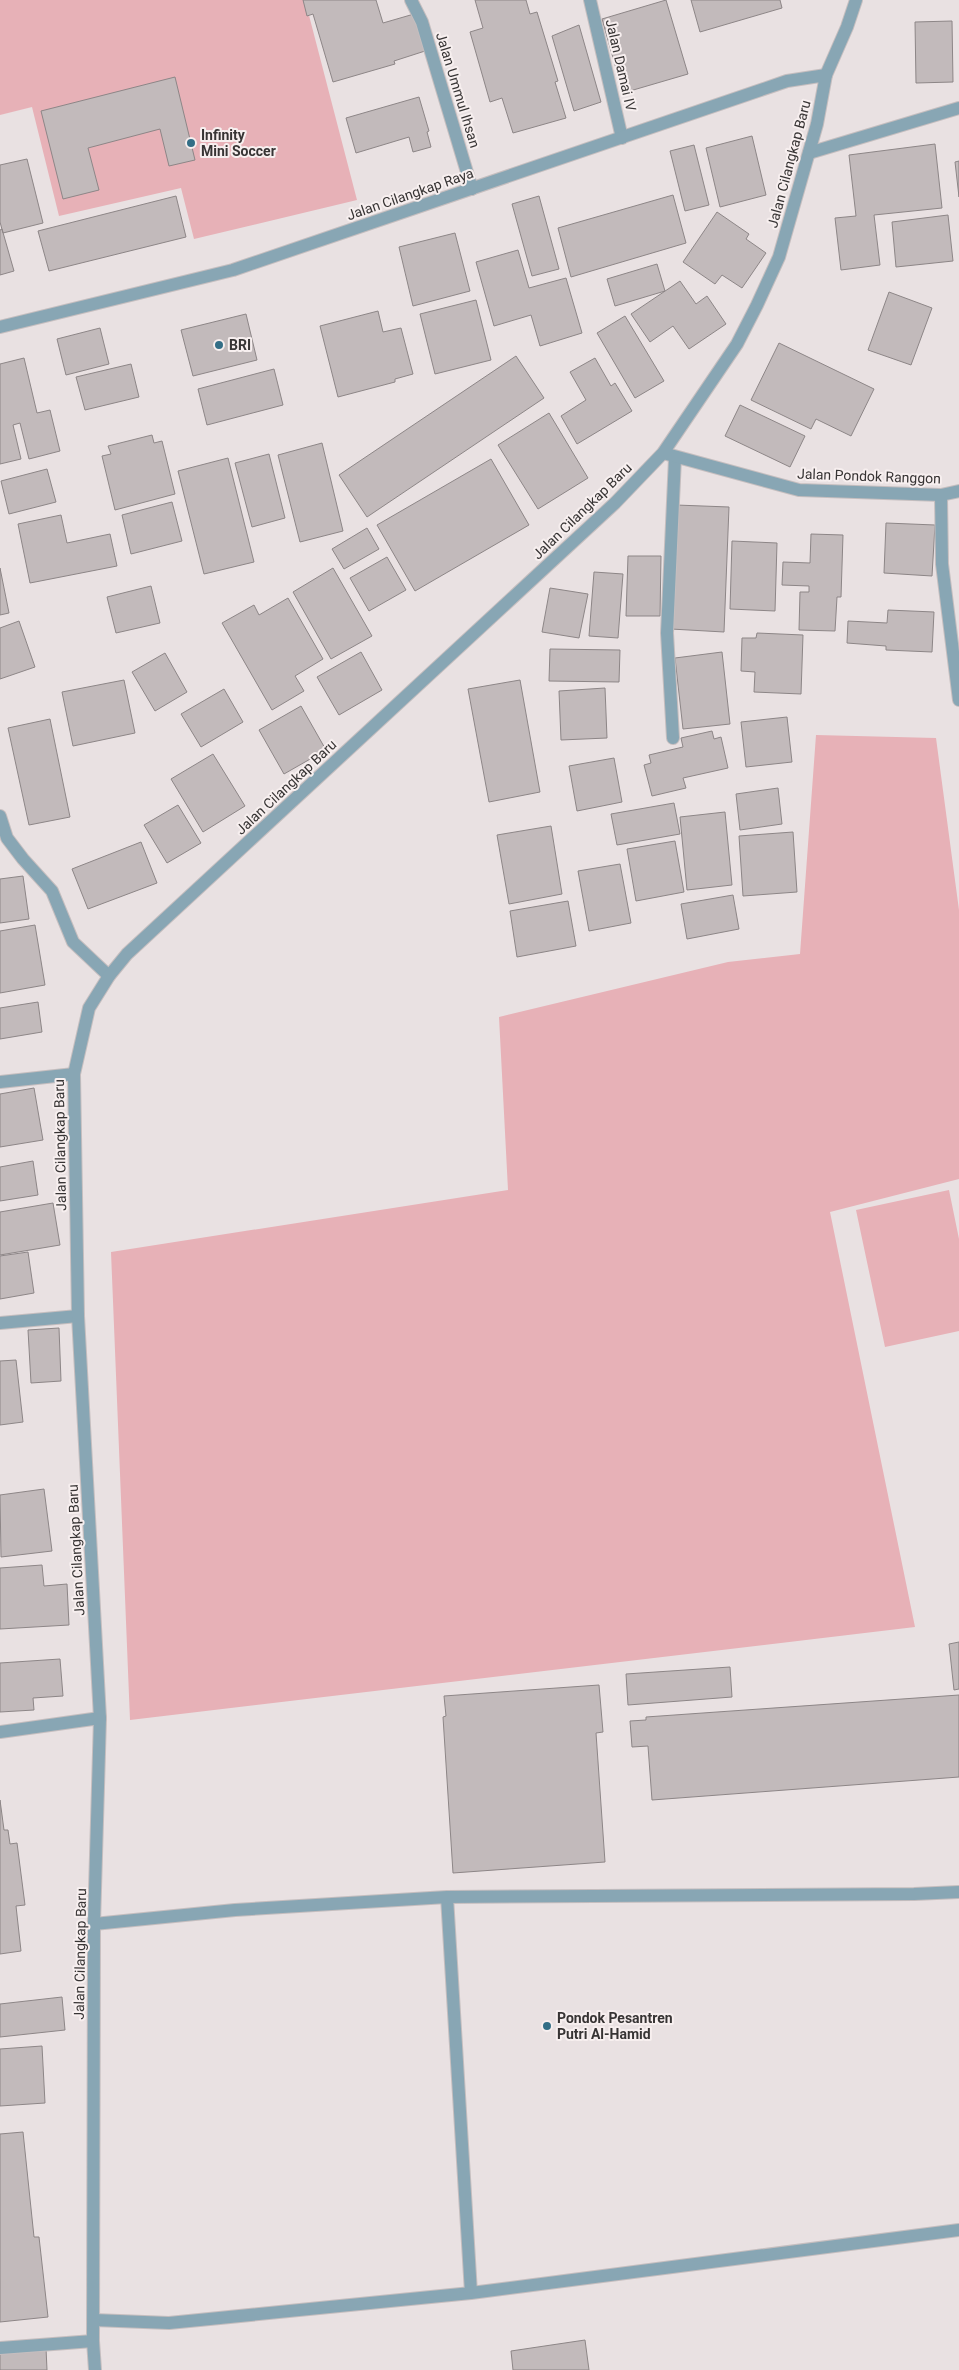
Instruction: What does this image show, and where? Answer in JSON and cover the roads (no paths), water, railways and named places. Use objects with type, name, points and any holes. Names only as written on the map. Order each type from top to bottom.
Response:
[{"type":"street","name":"Jalan Ummul Ihsan","points":[[412,0],[422,22],[472,189]]},
{"type":"street","name":"Jalan Damai IV","points":[[590,0],[622,138]]},
{"type":"street","name":"Jalan Cilangkap Baru","points":[[95,2370],[93,2341],[94,1924],[100,1718],[78,1316],[74,1074],[89,1008],[109,976],[127,954],[615,503],[669,456],[737,344],[779,257],[818,124],[826,75],[847,27],[856,0]]},
{"type":"street","name":"Jalan Cilangkap Raya","points":[[0,327],[233,270],[787,81],[826,75]]},
{"type":"street","points":[[809,154],[959,108]]},
{"type":"street","points":[[669,456],[667,633],[673,738]]},
{"type":"street","name":"Jalan Pondok Ranggon","points":[[669,456],[799,490],[941,495],[959,491]]},
{"type":"street","points":[[941,495],[942,564],[959,700]]},
{"type":"street","points":[[0,816],[7,838],[52,891],[73,942],[109,976]]},
{"type":"street","points":[[0,1082],[74,1074]]},
{"type":"street","points":[[0,1323],[78,1316]]},
{"type":"street","points":[[0,1732],[100,1718]]},
{"type":"street","points":[[94,1924],[235,1910],[448,1897],[959,1892]]},
{"type":"street","points":[[448,1897],[471,2293]]},
{"type":"street","points":[[94,2320],[169,2323],[471,2293],[959,2230]]},
{"type":"street","points":[[0,2348],[93,2341]]},
{"type":"place","name":"Infinity Mini Soccer","points":[[191,143]]},
{"type":"place","name":"BRI","points":[[219,345]]},
{"type":"place","name":"Pondok Pesantren Putri Al-Hamid","points":[[547,2026]]}]
